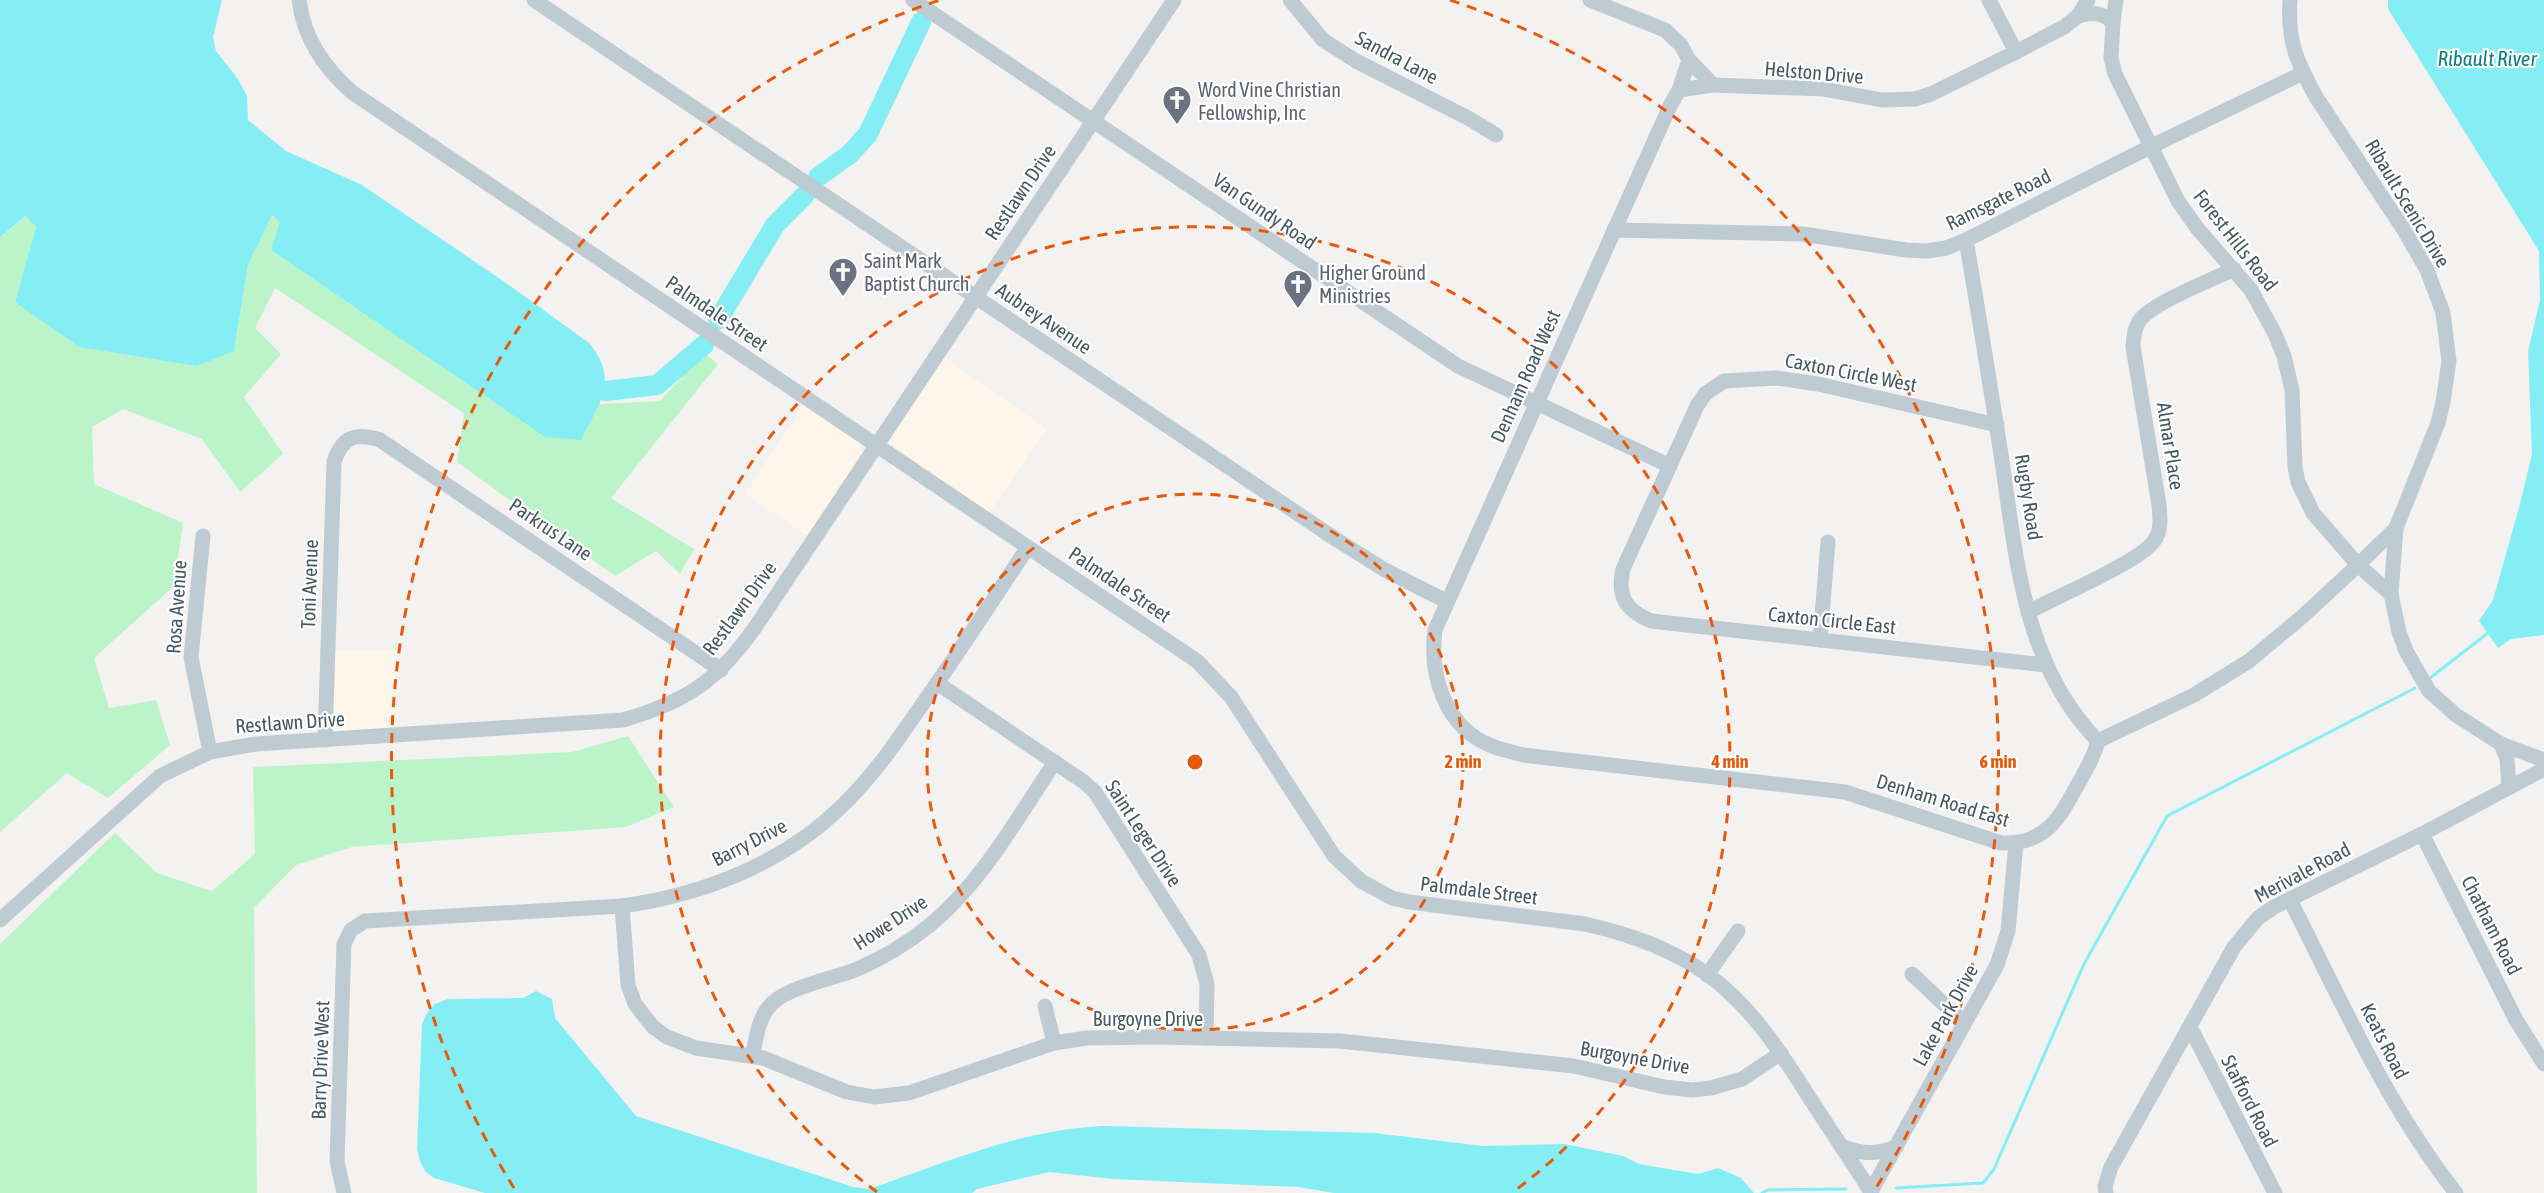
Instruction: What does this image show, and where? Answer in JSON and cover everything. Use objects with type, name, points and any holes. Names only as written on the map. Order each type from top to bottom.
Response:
[{"type":"street","name":"Palmdale Street","points":[[299,0],[302,20],[315,50],[337,80],[353,93],[1197,661],[1231,697],[1334,856],[1361,881],[1392,897],[1427,906],[1585,924],[1612,930],[1666,950],[1707,975],[1727,991],[1755,1020],[1781,1053],[1871,1193]]},
{"type":"street","name":"Aubrey Avenue","points":[[534,0],[1337,540],[1385,570],[1446,601]]},
{"type":"street","name":"Van Gundy Road","points":[[914,0],[1458,366],[1670,466]]},
{"type":"street","name":"Restlawn Drive","points":[[0,920],[146,786],[176,766],[210,752],[256,744],[623,720],[677,701],[692,693],[721,670],[754,629],[1174,0]]},
{"type":"street","name":"Sandra Lane","points":[[1290,0],[1323,40],[1356,61],[1468,118],[1496,135]]},
{"type":"street","points":[[1590,0],[1665,30],[1682,45],[1689,60],[1713,85]]},
{"type":"street","points":[[1989,0],[2016,52]]},
{"type":"street","points":[[2078,16],[2088,0]]},
{"type":"street","name":"Forest Hills Road","points":[[2116,0],[2111,58],[2115,74],[2178,201],[2197,228],[2235,269],[2266,315],[2284,356],[2292,390],[2295,467],[2304,499],[2335,540],[2358,565]]},
{"type":"street","name":"Ribault Scenic Drive","points":[[2290,0],[2290,36],[2294,53],[2316,97],[2415,247],[2427,270],[2443,313],[2449,361],[2438,423],[2396,528],[2358,565]]},
{"type":"street","points":[[2078,16],[2090,13],[2103,14],[2113,22]]},
{"type":"street","name":"Helston Drive","points":[[1679,90],[1713,85],[1823,90],[1899,101],[1931,94],[2064,27],[2078,16]]},
{"type":"street","points":[[1679,90],[1689,60]]},
{"type":"street","name":"Ramsgate Road","points":[[1614,230],[1803,234],[1906,250],[1936,249],[1966,240],[2303,73]]},
{"type":"street","name":"Denham Road West","points":[[1438,685],[1432,650],[1435,630],[1446,601],[1679,90]]},
{"type":"street","name":"Rugby Road","points":[[1966,240],[2028,612],[2045,665],[2081,724],[2098,741]]},
{"type":"street","name":"Almar Place","points":[[2028,612],[2140,555],[2155,540],[2161,521],[2133,347],[2134,334],[2141,318],[2155,308],[2235,269]]},
{"type":"street","name":"Caxton Circle West","points":[[1623,597],[1620,583],[1623,569],[1697,406],[1705,394],[1724,381],[1776,378],[1818,384],[1997,425]]},
{"type":"street","name":"Parkrus Lane","points":[[352,437],[365,435],[380,440],[721,670]]},
{"type":"street","name":"Toni Avenue","points":[[325,740],[334,462],[338,450],[352,437]]},
{"type":"street","points":[[2396,528],[2391,594],[2399,632],[2406,651],[2429,691],[2456,715],[2501,744],[2544,760]]},
{"type":"street","name":"Rosa Avenue","points":[[203,536],[191,657],[210,752]]},
{"type":"street","points":[[1820,640],[1828,542]]},
{"type":"street","name":"Barry Drive","points":[[351,930],[365,921],[622,906],[657,901],[702,888],[742,872],[798,842],[841,807],[888,755],[1028,547]]},
{"type":"street","points":[[2098,741],[2194,695],[2249,661],[2304,616],[2358,565],[2391,594]]},
{"type":"street","name":"Caxton Circle East","points":[[1623,597],[1629,607],[1639,616],[1651,621],[2045,665]]},
{"type":"street","name":"Saint Leger Drive","points":[[937,683],[1084,782],[1095,792],[1199,956],[1207,984],[1206,1038]]},
{"type":"street","name":"Denham Road East","points":[[1438,685],[1444,701],[1460,722],[1477,739],[1492,746],[1523,754],[1845,792],[2001,843],[2016,843],[2044,832],[2054,823],[2095,755],[2098,741]]},
{"type":"street","points":[[2501,744],[2507,759],[2509,787]]},
{"type":"street","name":"Howe Drive","points":[[753,1056],[762,1017],[776,999],[856,969],[887,954],[929,925],[952,904],[989,861],[1055,762]]},
{"type":"street","name":"Merivale Road","points":[[2105,1189],[2111,1167],[2234,947],[2258,918],[2544,769]]},
{"type":"street","name":"Chatham Road","points":[[2422,834],[2517,1020],[2544,1064]]},
{"type":"street","name":"Lake Park Drive","points":[[1871,1193],[1997,965],[2008,932],[2016,843]]},
{"type":"street","name":"Keats Road","points":[[2290,900],[2390,1097],[2438,1171],[2456,1193]]},
{"type":"street","name":"Burgoyne Drive","points":[[622,906],[628,985],[635,1004],[647,1022],[667,1037],[696,1048],[753,1056],[786,1065],[858,1095],[888,1097],[909,1093],[1054,1043],[1087,1038],[1340,1041],[1574,1066],[1664,1087],[1692,1090],[1711,1088],[1742,1079],[1781,1053]]},
{"type":"street","name":"Barry Drive West","points":[[344,1193],[339,1177],[338,1150],[345,944],[351,930]]},
{"type":"street","points":[[1707,975],[1738,931]]},
{"type":"street","points":[[1911,974],[1964,1023]]},
{"type":"street","points":[[1045,1006],[1054,1043]]},
{"type":"street","name":"Stafford Road","points":[[2190,1027],[2274,1193]]},
{"type":"street","points":[[1841,1146],[1868,1154],[1896,1147]]},
{"type":"shaded area","points":[[942,356],[1047,429],[989,513],[895,448],[892,440],[893,433]]},
{"type":"shaded area","points":[[805,403],[859,441],[861,454],[808,536],[745,494]]},
{"type":"shaded area","points":[[394,650],[396,730],[331,732],[333,651]]},
{"type":"green space","points":[[271,215],[581,440],[599,404],[660,401],[704,353],[718,364],[611,498],[694,549],[680,574],[656,551],[615,576],[457,462],[464,413],[275,288],[255,328],[281,354],[244,397],[283,454],[240,492],[202,439],[123,409],[92,427],[94,484],[183,523],[174,586],[94,658],[109,708],[156,700],[170,745],[108,798],[67,773],[0,832],[0,237],[27,216],[36,227],[15,302],[234,351],[248,265]]},
{"type":"green space","points":[[628,736],[674,807],[626,827],[352,847],[296,865],[254,908],[257,1193],[0,1193],[0,944],[115,833],[157,873],[212,891],[255,854],[253,767],[572,752]]},
{"type":"water","points":[[0,0],[222,0],[213,37],[216,51],[238,79],[247,96],[248,120],[286,151],[362,185],[509,285],[589,343],[598,356],[605,380],[600,403],[581,440],[545,437],[271,250],[280,222],[272,215],[248,265],[234,351],[197,366],[79,347],[15,302],[36,227],[26,216],[0,237]]},
{"type":"water","name":"Ribault River","points":[[2388,0],[2544,0],[2544,635],[2511,639],[2498,648],[2479,621],[2493,600],[2532,454],[2528,351],[2540,300],[2539,251],[2388,9]]},
{"type":"water","points":[[536,991],[552,999],[555,1018],[636,1116],[853,1187],[870,1189],[955,1158],[1013,1141],[1042,1134],[1102,1126],[1374,1133],[1483,1146],[1564,1144],[1623,1156],[1639,1164],[1698,1174],[1718,1168],[1741,1178],[1754,1193],[1334,1193],[1298,1187],[1113,1179],[1049,1172],[977,1189],[972,1193],[485,1193],[434,1178],[425,1171],[417,1148],[422,1024],[427,1013],[435,1004],[448,999],[523,998]]},
{"type":"waterway","points":[[818,177],[850,154],[868,134],[921,22]]},
{"type":"waterway","points":[[718,320],[775,225],[804,196]]},
{"type":"waterway","points":[[605,391],[657,385],[704,345]]},
{"type":"waterway","points":[[2430,678],[2488,633]]},
{"type":"waterway","points":[[1896,1188],[1983,1183],[1994,1169],[2084,964],[2167,816],[2415,688]]},
{"type":"waterway","points":[[1762,1193],[1768,1190],[1846,1189]]},
{"type":"place","name":"Word Vine Christian Fellowship, Inc","points":[[1177,126]]},
{"type":"place","name":"Saint Mark Baptist Church","points":[[843,298]]},
{"type":"place","name":"Higher Ground Ministries","points":[[1298,310]]}]
